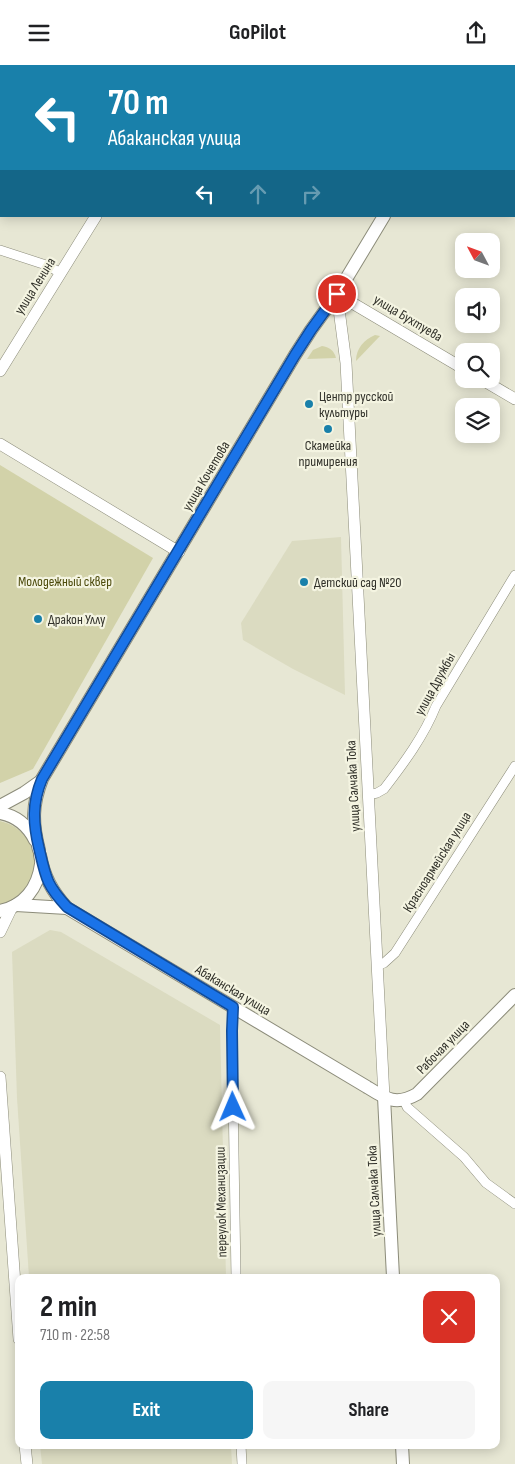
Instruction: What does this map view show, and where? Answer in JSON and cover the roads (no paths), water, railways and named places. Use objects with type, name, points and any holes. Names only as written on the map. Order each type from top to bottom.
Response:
[{"type":"main road","name":"улица Кочетова","points":[[40,852],[35,833],[34,813],[35,797],[42,779],[300,347],[337,294],[383,217]]},
{"type":"main road","name":"улица Кочетова","points":[[0,806],[24,793],[42,779]]},
{"type":"main road","points":[[0,813],[13,818],[27,828],[32,834],[40,852],[41,865],[36,884],[31,892],[10,908]]},
{"type":"main road","name":"Абаканская улица","points":[[40,852],[42,868],[48,883],[67,907],[384,1097]]},
{"type":"main road","name":"Абаканская улица","points":[[10,908],[67,907]]},
{"type":"main road","name":"Рабочая улица","points":[[404,1100],[422,1090],[515,995]]},
{"type":"main road","points":[[384,1097],[394,1101],[404,1100]]},
{"type":"main road","name":"улица Салчака Тока","points":[[384,1097],[393,1274]]},
{"type":"main road","points":[[402,1449],[403,1464]]},
{"type":"street","name":"улица Ленина","points":[[0,371],[95,217]]},
{"type":"street","points":[[0,250],[40,263],[61,273]]},
{"type":"street","name":"улица Бухтуева","points":[[337,294],[455,364]]},
{"type":"street","name":"улица Салчака Тока","points":[[337,294],[346,363],[384,1097]]},
{"type":"street","points":[[496,388],[515,399]]},
{"type":"street","points":[[0,444],[178,552]]},
{"type":"street","name":"улица Дружбы","points":[[368,795],[384,789],[420,739],[436,706],[515,575]]},
{"type":"street","name":"Красноармейская улица","points":[[377,966],[390,959],[395,953],[515,766]]},
{"type":"street","points":[[0,932],[10,908]]},
{"type":"street","name":"переулок Механизации","points":[[233,1007],[236,1274]]},
{"type":"street","points":[[0,1077],[15,1284]]},
{"type":"street","points":[[404,1100],[407,1107],[464,1157],[486,1183],[515,1204]]},
{"type":"street","points":[[25,1449],[27,1464]]},
{"type":"street","points":[[241,1449],[242,1464]]},
{"type":"place","name":"Центр русской культуры","points":[[309,404]]},
{"type":"place","name":"Скамейка примирения","points":[[328,429]]},
{"type":"place","name":"Детский сад №20","points":[[304,582]]},
{"type":"place","name":"Дракон Уллу","points":[[38,619]]},
{"type":"park label","name":"Молодежный сквер","points":[[65,581]]}]
